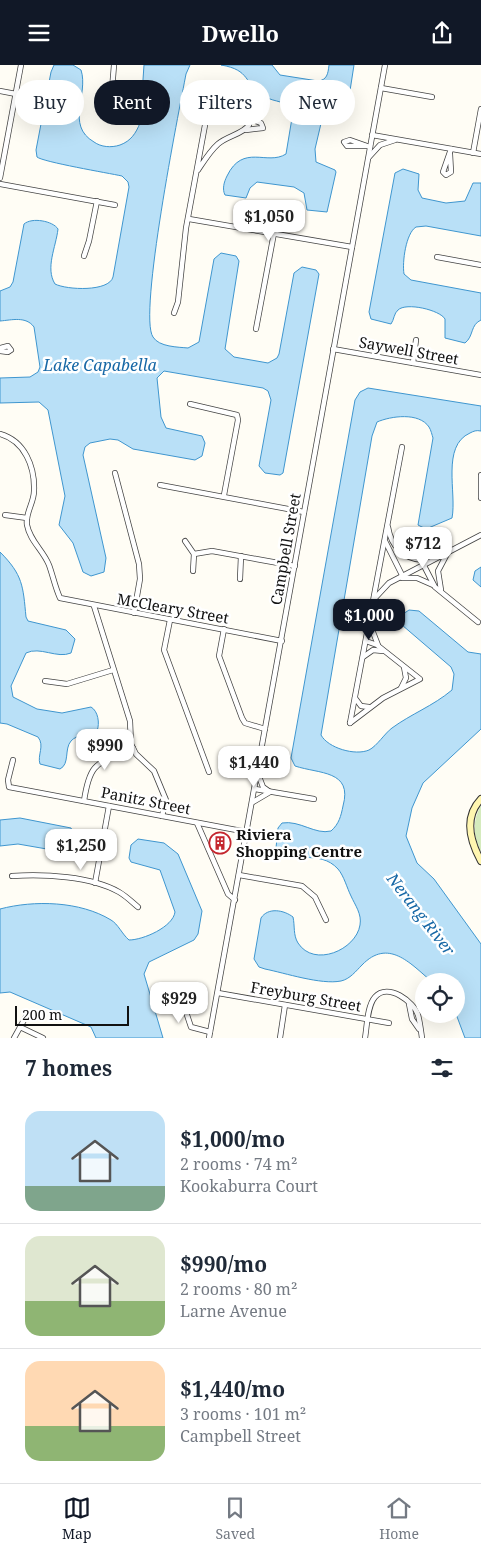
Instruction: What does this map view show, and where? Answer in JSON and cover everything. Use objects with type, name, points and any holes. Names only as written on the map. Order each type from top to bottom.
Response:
[{"type":"street","points":[[18,80],[21,65]]},
{"type":"street","points":[[113,80],[114,65]]},
{"type":"street","name":"Campbell Street","points":[[209,1038],[368,159],[368,146],[372,135],[385,65]]},
{"type":"street","points":[[381,88],[432,97]]},
{"type":"street","points":[[0,91],[15,94]]},
{"type":"street","points":[[0,178],[3,151],[15,98]]},
{"type":"street","points":[[473,153],[481,109]]},
{"type":"street","points":[[174,313],[183,273],[189,219],[205,125]]},
{"type":"street","points":[[245,130],[249,125]]},
{"type":"street","points":[[198,170],[211,152],[230,135],[245,130],[263,128],[262,125]]},
{"type":"street","points":[[372,135],[451,152],[481,154]]},
{"type":"street","points":[[368,159],[380,145],[399,140]]},
{"type":"street","points":[[201,147],[211,152]]},
{"type":"street","points":[[0,184],[115,205]]},
{"type":"street","points":[[84,256],[97,201]]},
{"type":"street","points":[[256,329],[274,212]]},
{"type":"street","points":[[189,219],[352,247]]},
{"type":"street","points":[[437,257],[481,265]]},
{"type":"street","points":[[413,363],[416,340]]},
{"type":"street","name":"Saywell Street","points":[[333,349],[481,375]]},
{"type":"street","points":[[190,405],[237,415],[238,420],[224,495]]},
{"type":"street","points":[[0,434],[19,443],[29,460],[34,491],[27,517],[5,515]]},
{"type":"street","points":[[366,641],[386,652],[420,679],[370,707],[350,723],[402,447]]},
{"type":"street","points":[[115,473],[139,564],[140,579],[134,613]]},
{"type":"street","points":[[481,475],[481,498]]},
{"type":"street","points":[[160,485],[224,495],[304,512]]},
{"type":"street","name":"McCleary Street","points":[[27,517],[31,538],[49,565],[60,598],[282,641]]},
{"type":"street","points":[[388,521],[390,535],[397,548],[408,557],[422,563],[436,587]]},
{"type":"street","points":[[373,606],[382,588],[403,577],[422,563],[480,536]]},
{"type":"street","points":[[385,537],[387,547],[403,577]]},
{"type":"street","points":[[185,541],[194,554],[193,571]]},
{"type":"street","points":[[194,554],[212,551],[295,566]]},
{"type":"street","points":[[445,595],[439,584],[438,571],[444,557],[450,551]]},
{"type":"street","points":[[240,579],[241,557]]},
{"type":"street","points":[[403,577],[421,579],[436,587],[478,623]]},
{"type":"street","points":[[94,606],[130,721],[129,737],[133,749],[145,764],[154,771],[166,800],[162,816]]},
{"type":"street","points":[[170,620],[164,650],[209,772]]},
{"type":"street","points":[[370,621],[373,635],[380,648]]},
{"type":"street","points":[[224,629],[219,656],[242,718],[245,723],[266,729]]},
{"type":"street","points":[[362,661],[366,654],[373,650],[386,652]]},
{"type":"street","points":[[400,689],[406,677],[402,666]]},
{"type":"street","points":[[45,681],[67,684],[113,670]]},
{"type":"street","points":[[355,696],[359,705],[370,707]]},
{"type":"street","points":[[84,801],[87,779],[93,769],[99,763],[133,749]]},
{"type":"street","name":"Panitz Street","points":[[13,760],[8,781],[9,787],[247,832]]},
{"type":"street","points":[[258,773],[263,787],[270,792]]},
{"type":"street","points":[[254,789],[314,799]]},
{"type":"street","points":[[252,803],[255,799],[270,792]]},
{"type":"street","points":[[481,799],[474,808],[470,831],[472,844],[481,861]]},
{"type":"street","points":[[95,883],[108,806]]},
{"type":"street","points":[[197,823],[228,894],[235,900]]},
{"type":"street","points":[[12,875],[43,874],[95,883],[119,892],[138,907]]},
{"type":"street","points":[[239,875],[296,884],[307,889],[315,897],[326,920]]},
{"type":"street","points":[[177,985],[191,1027],[210,1032]]},
{"type":"street","points":[[365,1038],[371,1006],[378,994],[388,992],[402,997],[415,1012]]},
{"type":"street","name":"Freyburg Street","points":[[218,993],[389,1023]]},
{"type":"street","points":[[409,1004],[412,1019],[420,1030]]},
{"type":"street","points":[[280,1038],[285,1005]]},
{"type":"street","points":[[14,1038],[28,1013]]},
{"type":"street","points":[[419,1023],[422,1038]]},
{"type":"street","points":[[20,1027],[42,1038]]},
{"type":"green space","points":[[481,805],[481,852],[476,840],[475,823]]},
{"type":"water","name":"Lake Capabella","points":[[54,65],[73,65],[81,70],[83,80],[49,80]]},
{"type":"water","name":"Lake Capabella","points":[[144,65],[190,65],[185,80],[180,80],[180,106],[155,254],[150,321],[153,337],[160,343],[169,346],[188,348],[199,342],[214,259],[221,253],[236,256],[239,261],[225,349],[234,357],[268,363],[277,358],[279,354],[294,273],[302,267],[316,270],[319,274],[283,473],[280,475],[265,473],[259,466],[271,400],[268,391],[263,388],[164,371],[157,378],[161,417],[166,428],[202,436],[205,443],[202,456],[195,460],[133,449],[118,440],[110,439],[90,443],[85,447],[83,455],[106,558],[104,572],[91,576],[83,572],[73,543],[59,525],[65,496],[48,410],[39,402],[0,403],[0,378],[30,377],[38,372],[40,367],[34,327],[23,320],[0,321],[0,291],[10,287],[13,282],[24,224],[37,220],[52,224],[58,229],[51,264],[52,278],[55,284],[69,288],[87,288],[110,282],[113,277],[129,187],[128,182],[122,176],[42,159],[37,157],[36,150],[41,125],[81,125],[85,135],[94,142],[110,147],[120,145],[130,139],[139,125],[170,125],[170,80],[143,80]]},
{"type":"water","points":[[221,65],[272,65],[280,75],[312,80],[280,80],[280,102],[270,99],[270,80],[248,80],[231,67]]},
{"type":"water","points":[[329,65],[354,65],[352,80],[320,80],[326,76]]},
{"type":"water","points":[[291,125],[321,125],[315,149],[316,162],[336,172],[327,212],[307,210],[304,193],[294,187],[257,182],[250,188],[246,198],[225,195],[224,183],[226,178],[233,166],[240,160],[255,157],[279,157],[286,154]]},
{"type":"water","points":[[403,169],[419,174],[418,190],[422,198],[446,203],[465,201],[473,183],[481,183],[481,236],[426,226],[416,227],[407,241],[404,255],[404,274],[411,280],[481,293],[481,320],[475,325],[465,343],[445,338],[445,319],[437,313],[423,308],[402,308],[397,311],[391,324],[371,319],[369,312],[395,173]]},
{"type":"water","name":"Nerang River","points":[[368,388],[481,406],[481,431],[470,433],[461,439],[453,459],[452,518],[426,529],[418,525],[433,438],[429,427],[419,419],[412,417],[390,418],[377,422],[372,436],[321,735],[329,744],[342,750],[363,752],[369,750],[392,728],[452,690],[454,674],[451,667],[402,625],[403,614],[409,610],[419,611],[468,652],[481,654],[481,729],[423,783],[412,808],[406,836],[417,863],[434,879],[481,944],[481,1038],[465,1038],[459,1023],[465,1023],[465,973],[422,973],[407,961],[390,953],[372,957],[347,979],[333,982],[313,980],[265,969],[259,967],[254,959],[261,918],[268,912],[281,911],[293,917],[296,940],[305,950],[314,954],[334,953],[343,948],[357,934],[360,925],[358,910],[338,869],[322,859],[289,856],[276,848],[278,828],[282,823],[295,824],[325,832],[331,831],[339,820],[343,806],[345,794],[339,780],[323,773],[295,766],[291,758],[355,400],[360,392]]},
{"type":"water","points":[[0,552],[18,575],[23,589],[28,621],[66,630],[75,639],[71,653],[60,655],[31,651],[26,653],[11,686],[13,697],[37,709],[62,713],[91,707],[98,717],[97,731],[79,736],[71,741],[65,764],[60,769],[40,764],[41,744],[38,737],[0,723]]},
{"type":"water","points":[[481,567],[481,587],[473,580],[475,571]]},
{"type":"water","points":[[20,818],[71,828],[74,835],[70,850],[64,852],[18,844],[0,846],[0,820]]},
{"type":"water","points":[[138,839],[164,843],[178,854],[202,911],[198,934],[194,940],[149,962],[144,974],[163,1038],[96,1038],[91,1027],[10,992],[0,993],[0,909],[27,904],[57,904],[85,909],[113,922],[129,940],[142,938],[157,932],[169,923],[175,912],[160,870],[131,862],[129,858],[131,845]]},
{"type":"place","name":"Riviera Shopping Centre","points":[[220,843]]}]
